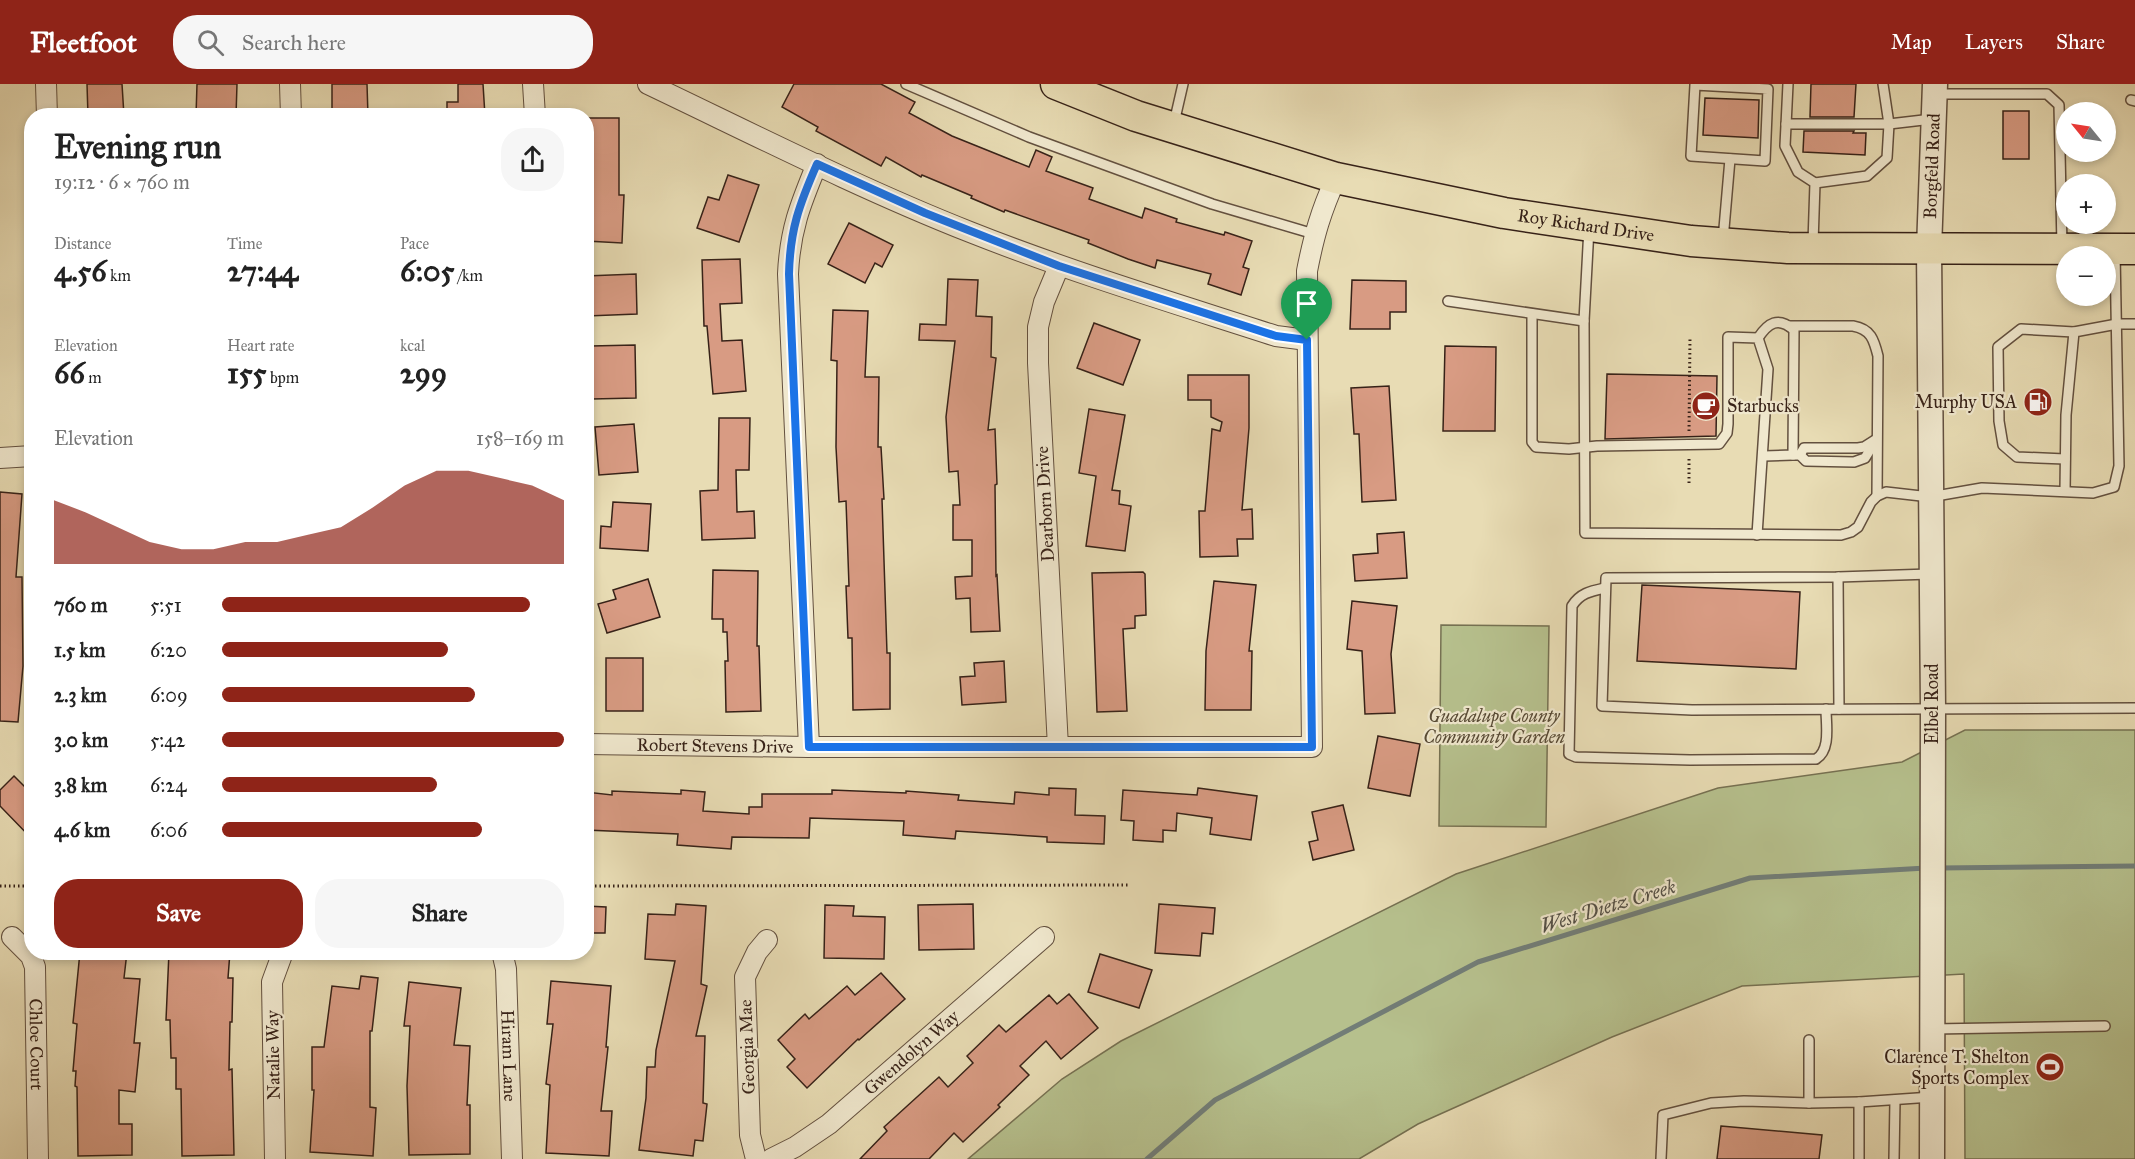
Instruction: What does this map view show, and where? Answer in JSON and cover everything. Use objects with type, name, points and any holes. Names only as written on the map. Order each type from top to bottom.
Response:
[{"type":"main road","name":"Roy Richard Drive","points":[[1056,84],[1136,116],[1336,178],[1488,210],[1723,243],[1812,249],[2056,249]]},
{"type":"street","points":[[46,84],[48,108]]},
{"type":"street","points":[[290,84],[291,108]]},
{"type":"street","points":[[533,84],[534,108]]},
{"type":"street","points":[[648,84],[925,213],[1059,266],[1276,336],[1307,340],[1308,271],[1314,234],[1336,178]]},
{"type":"street","name":"Borgfeld Road","points":[[1929,249],[1935,89]]},
{"type":"street","points":[[809,747],[789,274],[790,244],[795,220],[817,164]]},
{"type":"street","name":"Elbel Road","points":[[1929,249],[1930,574],[1933,708],[1932,1159]]},
{"type":"street","name":"Dearborn Drive","points":[[1058,747],[1038,327],[1044,302],[1059,266]]},
{"type":"street","name":"Robert Stevens Drive","points":[[594,744],[809,747],[1312,747],[1307,340]]},
{"type":"street","points":[[0,458],[24,456]]},
{"type":"street","name":"Gwendolyn Way","points":[[771,1159],[795,1147],[829,1124],[1044,937]]},
{"type":"street","name":"Chloe Court","points":[[12,938],[24,949]]},
{"type":"street","name":"Georgia Mae","points":[[756,1159],[750,1135],[745,977],[757,952],[767,940]]},
{"type":"street","name":"Chloe Court","points":[[32,960],[35,967],[38,1159]]},
{"type":"street","name":"Natalie Way","points":[[274,1159],[272,982],[280,960]]},
{"type":"street","name":"Hiram Lane","points":[[504,960],[512,1159]]},
{"type":"lane","points":[[906,84],[1029,137],[1212,204],[1314,234]]},
{"type":"lane","points":[[1173,128],[1183,84]]},
{"type":"lane","points":[[1788,84],[1785,146],[1798,172],[1815,183],[1867,176],[1887,158],[1888,124],[1883,84]]},
{"type":"lane","points":[[1695,85],[1768,89],[1765,161],[1730,159],[1691,156],[1695,85]]},
{"type":"lane","points":[[1935,89],[2047,94],[2059,105],[2062,246]]},
{"type":"lane","points":[[1786,124],[1888,124],[1933,119]]},
{"type":"lane","points":[[1723,243],[1730,159]]},
{"type":"lane","points":[[1812,249],[1815,183]]},
{"type":"lane","points":[[1589,226],[1584,321],[1585,533],[1831,536],[1851,532],[1858,527],[1865,511],[1877,496],[1886,492],[1930,497],[1983,488],[2093,492],[2114,487],[2119,466],[2116,324],[2125,249]]},
{"type":"lane","points":[[1448,301],[1584,321]]},
{"type":"lane","points":[[1532,314],[1532,442],[1536,447],[1569,449],[1598,446],[1719,444],[1727,433],[1728,338],[1758,338]]},
{"type":"lane","points":[[1758,338],[1766,326],[1772,324],[1781,322],[1794,330],[1796,455]]},
{"type":"lane","points":[[2066,459],[2017,457],[2003,445],[1999,421],[1998,347],[2021,329],[2074,332],[2116,324],[2135,324]]},
{"type":"lane","points":[[1789,326],[1853,326],[1862,328],[1875,340],[1878,356],[1877,496]]},
{"type":"lane","points":[[2065,491],[2066,415],[2074,332]]},
{"type":"lane","points":[[1757,535],[1768,369],[1758,338]]},
{"type":"lane","points":[[1764,456],[1796,455],[1806,461],[1854,462],[1865,458],[1876,439]]},
{"type":"lane","points":[[1796,455],[1804,448],[1864,447],[1876,439]]},
{"type":"lane","points":[[1930,574],[1838,578],[1606,578],[1602,706],[1692,710],[2135,708]]},
{"type":"lane","points":[[1838,578],[1839,709]]},
{"type":"lane","points":[[1605,588],[1589,591],[1577,598],[1572,606],[1569,754],[1576,757],[1690,760],[1816,759],[1825,750],[1826,709]]},
{"type":"lane","points":[[1932,1029],[2105,1026]]},
{"type":"lane","points":[[1809,1040],[1809,1103]]},
{"type":"lane","points":[[1661,1159],[1663,1115],[1711,1103],[1859,1102],[1932,1097]]},
{"type":"lane","points":[[1894,1159],[1895,1100]]},
{"type":"lane","points":[[1859,1102],[1859,1159]]},
{"type":"path","points":[[1689,483],[1690,337]]},
{"type":"path","points":[[594,886],[1129,885]]},
{"type":"path","points":[[0,886],[24,886]]},
{"type":"green space","name":"Guadalupe County Community Garden","points":[[1441,625],[1549,626],[1546,827],[1439,826]]},
{"type":"green space","points":[[1965,730],[2135,730],[2135,1159],[1965,1159],[1964,974],[1742,986],[1612,1037],[1418,1124],[1359,1159],[968,1159],[1062,1079],[1121,1041],[1456,874],[1718,788],[1902,762]]},
{"type":"building","points":[[87,84],[122,84],[124,108],[88,108]]},
{"type":"building","points":[[197,84],[237,84],[236,108],[196,108]]},
{"type":"building","points":[[332,84],[367,84],[368,108],[332,108]]},
{"type":"building","points":[[458,84],[483,84],[484,108],[447,108],[447,102],[458,102]]},
{"type":"building","points":[[794,84],[881,84],[915,102],[909,113],[952,136],[1029,167],[1036,150],[1052,157],[1046,171],[1093,188],[1089,199],[1142,218],[1145,208],[1177,219],[1176,222],[1224,235],[1225,232],[1252,241],[1243,267],[1249,269],[1241,295],[1208,284],[1211,274],[1157,260],[1155,268],[1128,259],[1088,243],[1089,240],[1005,210],[1004,212],[971,198],[972,196],[922,175],[921,177],[886,157],[881,166],[816,131],[818,127],[782,107]]},
{"type":"building","points":[[1811,84],[1856,84],[1854,117],[1810,117]]},
{"type":"building","points":[[1705,98],[1759,100],[1758,138],[1703,135]]},
{"type":"building","points":[[2003,111],[2029,111],[2029,159],[2003,159]]},
{"type":"building","points":[[594,118],[619,118],[619,195],[624,195],[622,243],[594,241]]},
{"type":"building","points":[[1804,131],[1866,133],[1865,155],[1803,152]]},
{"type":"building","points":[[728,175],[759,185],[739,242],[697,228],[708,197],[719,200]]},
{"type":"building","points":[[849,223],[893,245],[882,267],[875,263],[865,283],[828,264]]},
{"type":"building","points":[[740,259],[742,303],[720,304],[722,341],[742,340],[746,391],[713,394],[707,326],[704,326],[702,260]]},
{"type":"building","points":[[636,274],[637,314],[594,316],[594,276]]},
{"type":"building","points":[[948,279],[978,280],[976,316],[992,317],[991,357],[996,358],[988,430],[995,429],[996,576],[1000,631],[971,632],[970,598],[956,599],[955,577],[972,576],[972,540],[953,540],[953,505],[960,505],[958,471],[949,472],[946,417],[955,341],[919,340],[920,324],[946,325]]},
{"type":"building","points":[[1352,280],[1406,281],[1406,312],[1390,312],[1390,329],[1350,329]]},
{"type":"building","points":[[833,310],[868,311],[865,377],[879,377],[878,447],[881,447],[884,499],[882,499],[887,653],[890,653],[890,709],[853,710],[852,638],[848,638],[846,586],[849,586],[846,501],[839,502],[836,447],[837,361],[831,360]]},
{"type":"building","points":[[1094,323],[1140,340],[1123,385],[1077,368]]},
{"type":"building","points":[[635,345],[636,398],[594,399],[594,346]]},
{"type":"building","points":[[1445,346],[1496,347],[1495,431],[1443,431]]},
{"type":"building","points":[[1607,374],[1717,376],[1716,436],[1605,439]]},
{"type":"building","points":[[1188,375],[1249,375],[1249,428],[1242,510],[1252,509],[1253,539],[1237,539],[1238,556],[1200,557],[1199,511],[1205,511],[1212,429],[1220,431],[1222,422],[1211,417],[1211,400],[1188,400]]},
{"type":"building","points":[[1389,386],[1396,500],[1362,502],[1359,434],[1354,434],[1351,388]]},
{"type":"building","points":[[1089,409],[1125,415],[1112,490],[1120,491],[1119,504],[1131,506],[1125,551],[1086,546],[1096,476],[1079,473]]},
{"type":"building","points":[[719,418],[750,418],[749,470],[736,470],[737,512],[754,511],[755,538],[702,540],[700,491],[718,490]]},
{"type":"building","points":[[634,424],[638,472],[599,475],[595,427]]},
{"type":"building","points":[[0,492],[22,494],[16,577],[22,577],[23,666],[18,722],[0,721]]},
{"type":"building","points":[[613,502],[651,504],[648,551],[600,548],[601,526],[611,527]]},
{"type":"building","points":[[1404,532],[1407,578],[1355,581],[1353,555],[1378,553],[1377,534]]},
{"type":"building","points":[[713,570],[758,571],[757,646],[759,646],[761,711],[726,712],[727,632],[723,632],[723,619],[712,619]]},
{"type":"building","points":[[1143,572],[1145,574],[1146,615],[1135,616],[1135,628],[1123,629],[1127,711],[1097,712],[1092,573]]},
{"type":"building","points":[[648,579],[660,617],[607,633],[598,604],[616,599],[613,590]]},
{"type":"building","points":[[1214,581],[1256,585],[1249,651],[1252,651],[1251,710],[1205,710],[1206,651]]},
{"type":"building","points":[[1642,585],[1800,592],[1796,669],[1637,661]]},
{"type":"building","points":[[1352,601],[1397,606],[1391,654],[1395,713],[1365,714],[1362,651],[1347,649]]},
{"type":"building","points":[[606,658],[643,658],[643,711],[606,711]]},
{"type":"building","points":[[1004,661],[1006,702],[962,705],[960,677],[975,676],[974,663]]},
{"type":"building","points":[[1378,736],[1420,744],[1410,796],[1368,788]]},
{"type":"building","points":[[14,776],[24,786],[24,831],[0,806],[0,790]]},
{"type":"building","points":[[1049,788],[1076,789],[1075,815],[1105,816],[1104,844],[1047,842],[1047,837],[956,831],[955,839],[903,835],[904,821],[810,818],[809,838],[732,837],[731,849],[677,845],[678,834],[594,830],[594,793],[612,795],[612,791],[681,794],[681,790],[705,792],[703,811],[749,814],[749,807],[762,807],[762,794],[832,794],[832,790],[906,793],[906,791],[959,795],[958,800],[1014,804],[1015,792],[1049,795]]},
{"type":"building","points":[[1198,788],[1257,796],[1251,840],[1210,834],[1212,818],[1177,813],[1176,831],[1163,830],[1163,842],[1133,840],[1134,821],[1121,820],[1123,790],[1197,795]]},
{"type":"building","points":[[1343,805],[1354,850],[1313,860],[1309,842],[1318,840],[1312,812]]},
{"type":"building","points":[[676,904],[706,906],[701,984],[707,986],[696,1036],[705,1036],[703,1103],[707,1104],[703,1141],[695,1140],[693,1156],[639,1150],[646,1098],[647,1067],[655,1067],[656,1050],[675,961],[645,959],[648,914],[675,915]]},
{"type":"building","points":[[973,904],[974,949],[919,950],[918,905]]},
{"type":"building","points":[[1159,904],[1215,908],[1213,934],[1202,933],[1200,956],[1155,953]]},
{"type":"building","points":[[825,905],[854,906],[853,916],[885,917],[884,959],[824,958]]},
{"type":"building","points":[[594,906],[606,907],[605,933],[594,933]]},
{"type":"building","points":[[1100,954],[1152,970],[1139,1008],[1088,992]]},
{"type":"building","points":[[79,960],[126,960],[124,978],[140,979],[134,1043],[140,1043],[135,1092],[119,1090],[119,1124],[132,1124],[132,1155],[78,1156],[77,1087],[75,1086],[76,1071],[73,1071],[77,1024],[73,1023]]},
{"type":"building","points":[[169,960],[229,960],[228,978],[233,978],[229,1070],[232,1069],[234,1155],[182,1156],[181,1089],[176,1089],[176,1058],[171,1058],[170,1020],[166,1020]]},
{"type":"building","points":[[881,973],[905,999],[858,1039],[807,1088],[787,1067],[795,1059],[778,1040],[805,1014],[809,1019],[847,986],[855,995]]},
{"type":"building","points":[[361,976],[378,978],[372,1031],[370,1031],[370,1107],[376,1108],[373,1156],[310,1152],[314,1090],[312,1090],[312,1047],[324,1047],[332,986],[359,989]]},
{"type":"building","points":[[551,981],[611,986],[606,1047],[608,1047],[601,1111],[612,1111],[609,1156],[546,1153],[550,1085],[546,1084],[553,1024],[547,1024]]},
{"type":"building","points":[[409,982],[461,988],[454,1045],[470,1046],[467,1105],[470,1105],[470,1154],[409,1155],[407,1086],[410,1026],[404,1026]]},
{"type":"building","points":[[1069,994],[1098,1028],[1061,1059],[1046,1041],[1020,1066],[1029,1075],[963,1142],[954,1133],[929,1159],[860,1159],[887,1131],[884,1127],[939,1077],[948,1087],[973,1063],[967,1056],[999,1025],[1006,1032],[1049,995],[1057,1004]]},
{"type":"building","points":[[1721,1126],[1822,1135],[1819,1159],[1717,1159]]},
{"type":"waterway","name":"West Dietz Creek","points":[[1939,868],[2135,866]]},
{"type":"waterway","name":"West Dietz Creek","points":[[1147,1159],[1215,1100],[1478,962],[1750,878],[1926,868]]},
{"type":"place","name":"Murphy USA","points":[[2038,402]]},
{"type":"place","name":"Starbucks","points":[[1706,406]]},
{"type":"place","name":"Clarence T. Shelton Sports Complex","points":[[2050,1067]]},
{"type":"route","points":[[817,164],[925,213],[1059,266],[1276,336],[1307,340],[1312,747],[809,747],[789,274],[790,244],[795,220],[817,164]]}]
